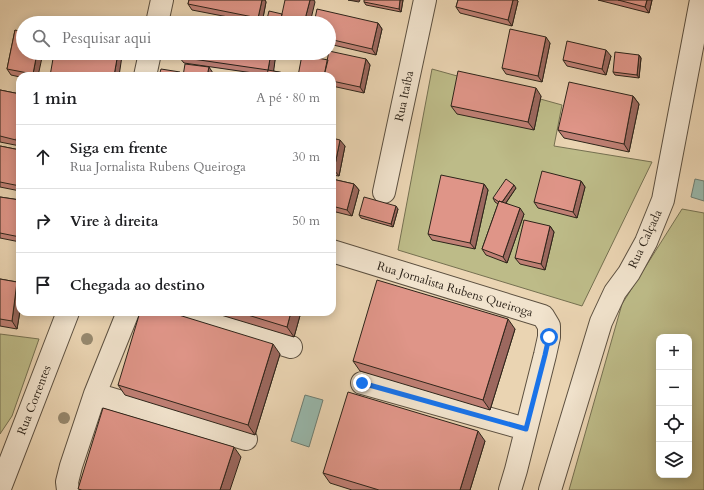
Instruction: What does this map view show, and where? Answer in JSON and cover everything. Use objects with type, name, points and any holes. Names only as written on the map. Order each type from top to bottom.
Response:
[{"type":"street","points":[[159,16],[162,0]]},
{"type":"street","name":"Rua Itaíba","points":[[384,192],[425,0]]},
{"type":"street","name":"Rua Calçada","points":[[550,490],[601,322],[615,292],[629,273],[646,242],[663,200],[701,0]]},
{"type":"street","points":[[146,72],[148,60]]},
{"type":"street","name":"Rua Jornalista Rubens Queiroga","points":[[336,252],[543,316],[549,326],[549,337],[510,490]]},
{"type":"street","name":"Rua Correntes","points":[[0,488],[66,316]]},
{"type":"street","points":[[68,490],[67,482],[95,394],[126,316]]},
{"type":"street","points":[[191,316],[291,347]]},
{"type":"street","points":[[362,383],[526,429]]},
{"type":"street","points":[[95,394],[246,439]]},
{"type":"shaded area","points":[[432,69],[562,105],[554,146],[652,162],[582,306],[398,250]]},
{"type":"shaded area","points":[[695,179],[704,181],[704,201],[691,197]]},
{"type":"shaded area","points":[[682,209],[704,213],[704,490],[569,490],[622,304]]},
{"type":"shaded area","points":[[0,334],[39,339],[12,416],[0,434]]},
{"type":"shaded area","points":[[305,395],[323,400],[309,447],[291,441]]},
{"type":"building","points":[[189,0],[262,0],[258,16],[248,16],[188,4]]},
{"type":"building","points":[[285,0],[310,0],[306,16],[282,16]]},
{"type":"building","points":[[364,0],[400,0],[399,9],[364,2]]},
{"type":"building","points":[[458,0],[513,0],[508,20],[456,7]]},
{"type":"building","points":[[618,0],[647,0],[645,7]]},
{"type":"building","points":[[317,9],[378,23],[372,49],[336,41],[336,16],[316,16]]},
{"type":"building","points":[[269,11],[282,14],[282,16],[268,16]]},
{"type":"building","points":[[510,29],[546,37],[538,76],[502,68]]},
{"type":"building","points":[[15,30],[16,60],[36,60],[33,72],[23,72],[7,69]]},
{"type":"building","points":[[567,41],[606,50],[602,69],[563,60]]},
{"type":"building","points":[[615,52],[639,55],[637,75],[613,72]]},
{"type":"building","points":[[336,53],[366,59],[360,87],[336,82],[336,72],[325,72],[327,60],[336,60]]},
{"type":"building","points":[[53,60],[117,60],[115,72],[51,72]]},
{"type":"building","points":[[200,60],[270,60],[268,70]]},
{"type":"building","points":[[301,60],[328,60],[325,72],[299,72]]},
{"type":"building","points":[[185,64],[209,67],[208,72],[184,72]]},
{"type":"building","points":[[161,69],[180,72],[160,72]]},
{"type":"building","points":[[268,70],[279,72],[268,72]]},
{"type":"building","points":[[458,71],[536,88],[528,122],[451,106]]},
{"type":"building","points":[[569,82],[633,96],[624,144],[558,130]]},
{"type":"building","points":[[0,90],[16,93],[16,140],[0,136]]},
{"type":"building","points":[[336,139],[340,140],[336,160]]},
{"type":"building","points":[[0,146],[16,149],[16,185],[0,182]]},
{"type":"building","points":[[542,171],[581,181],[573,212],[534,202]]},
{"type":"building","points":[[441,175],[484,184],[470,243],[428,234]]},
{"type":"building","points":[[506,179],[514,185],[502,202],[499,202],[493,198]]},
{"type":"building","points":[[336,180],[354,184],[347,210],[336,207]]},
{"type":"building","points":[[0,197],[16,199],[16,236],[0,233]]},
{"type":"building","points":[[364,197],[396,206],[391,224],[359,215]]},
{"type":"building","points":[[499,201],[520,208],[503,257],[482,249]]},
{"type":"building","points":[[524,220],[550,226],[541,264],[515,258]]},
{"type":"building","points":[[0,279],[16,282],[12,321],[0,319]]},
{"type":"building","points":[[377,280],[508,319],[483,400],[353,361]]},
{"type":"building","points":[[139,316],[182,316],[273,344],[248,425],[118,385]]},
{"type":"building","points":[[251,316],[290,316],[287,327]]},
{"type":"building","points":[[348,392],[478,431],[460,490],[379,490],[323,473]]},
{"type":"building","points":[[103,408],[234,447],[220,490],[78,489]]},
{"type":"route","points":[[362,383],[526,429],[549,337]]}]
